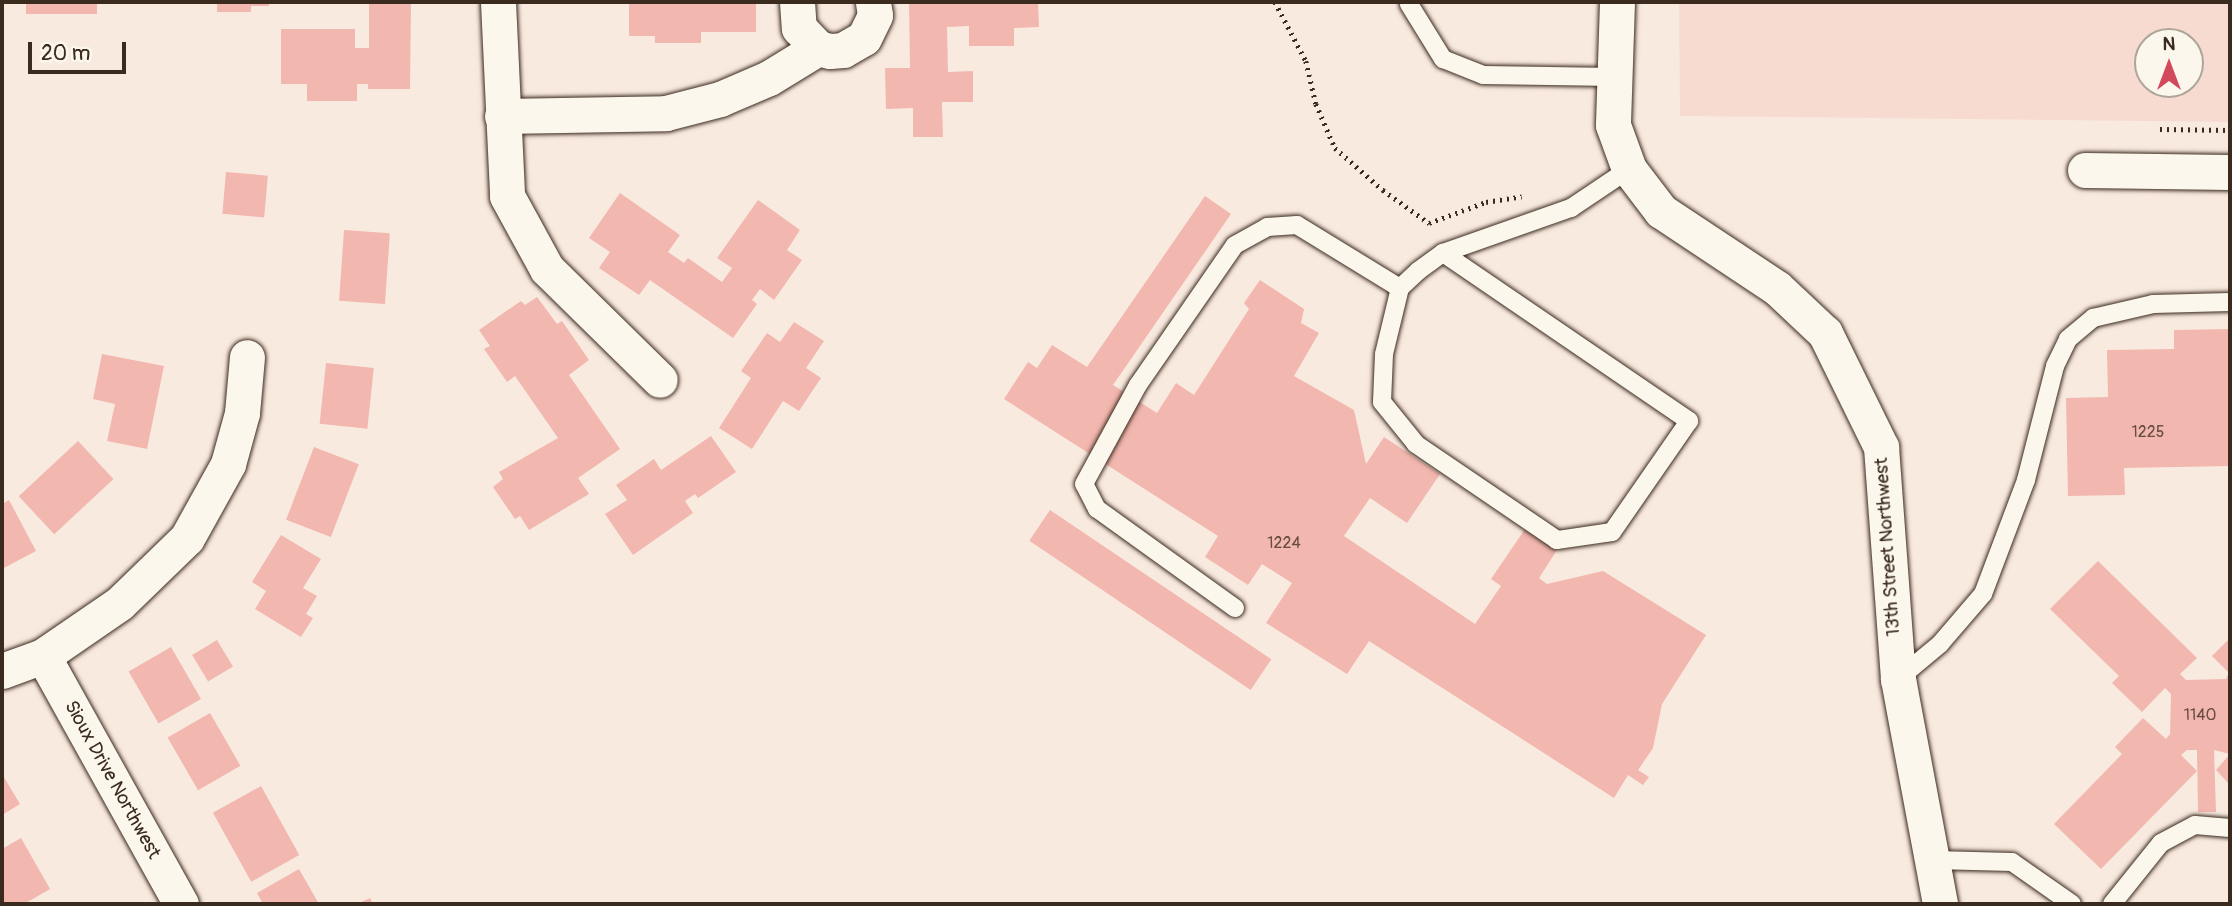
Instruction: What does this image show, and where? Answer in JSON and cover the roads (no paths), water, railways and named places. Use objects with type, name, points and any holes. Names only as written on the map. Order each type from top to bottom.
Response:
[{"type":"street","points":[[498,2],[508,196],[547,269],[660,380]]},
{"type":"street","points":[[797,2],[799,29],[818,48]]},
{"type":"street","points":[[502,116],[666,113],[745,89],[818,48],[843,50],[864,38],[874,15],[873,2]]},
{"type":"street","name":"13th Street Northwest","points":[[1617,2],[1613,125],[1629,169],[1661,211],[1776,288],[1825,333],[1852,382],[1881,447],[1890,523],[1898,679],[1934,860],[1940,904]]},
{"type":"street","points":[[2085,170],[2230,172]]},
{"type":"street","points":[[2,671],[43,656],[120,603],[187,538],[228,464],[242,413],[247,357]]},
{"type":"street","name":"Sioux Drive Northwest","points":[[43,656],[181,904]]},
{"type":"lane","points":[[1409,4],[1443,59],[1483,75],[1614,77]]},
{"type":"lane","points":[[1443,253],[1689,421],[1612,533],[1557,540],[1416,444],[1382,402],[1384,354],[1401,288],[1443,253],[1571,208],[1629,169]]},
{"type":"lane","points":[[1235,608],[1097,509],[1084,484],[1138,385],[1235,245],[1267,227],[1297,225],[1401,288]]},
{"type":"lane","points":[[1898,679],[1940,644],[1983,594],[2026,480],[2055,366],[2068,339],[2094,318],[2153,304],[2230,302]]},
{"type":"lane","points":[[2112,904],[2161,843],[2195,825],[2230,828]]},
{"type":"lane","points":[[1934,860],[2012,862],[2072,904]]}]
